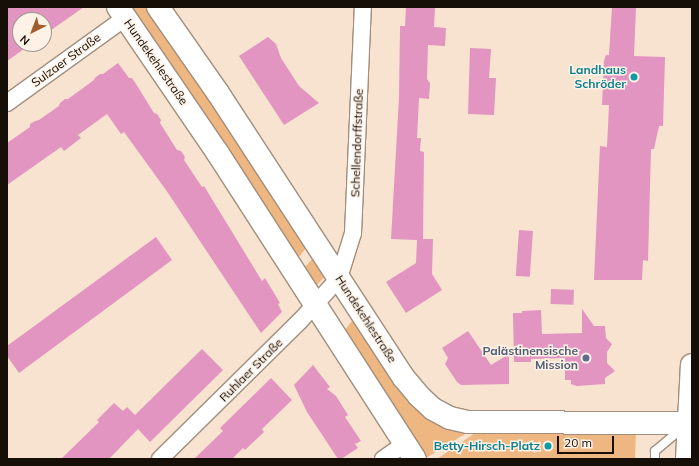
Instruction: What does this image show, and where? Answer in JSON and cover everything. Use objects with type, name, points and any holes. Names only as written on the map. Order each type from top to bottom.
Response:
[{"type":"main road","name":"Hundekehlestraße","points":[[158,7],[218,93],[411,388],[430,407],[450,418],[468,422],[691,423]]},
{"type":"main road","name":"Hundekehlestraße","points":[[122,12],[179,94],[411,451]]},
{"type":"main road","points":[[688,459],[691,423],[692,366]]},
{"type":"street","name":"Schellendorffstraße","points":[[339,278],[353,233],[363,7]]},
{"type":"street","name":"Sulzaer Straße","points":[[7,103],[122,12]]},
{"type":"street","name":"Ruhlaer Straße","points":[[160,459],[316,304],[339,278]]},
{"type":"street","points":[[383,459],[411,451]]},
{"type":"lane","points":[[655,459],[655,451],[691,423]]},
{"type":"shaded area","points":[[129,7],[146,7],[199,82],[307,247],[298,258]]},
{"type":"shaded area","points":[[314,257],[325,276],[317,285],[304,268]]},
{"type":"shaded area","points":[[354,318],[470,431],[426,458],[345,330]]},
{"type":"shaded area","name":"Betty-Hirsch-Platz","points":[[478,431],[636,431],[635,459],[437,459]]},
{"type":"building","points":[[7,7],[84,7],[52,29],[52,12],[12,12],[12,52],[20,52],[7,61]]},
{"type":"building","points":[[406,7],[435,7],[434,27],[446,28],[445,46],[428,45],[427,79],[430,83],[429,99],[419,98],[417,138],[421,138],[420,151],[424,152],[423,239],[433,239],[432,274],[442,290],[406,313],[386,282],[416,263],[417,240],[391,239],[399,98],[400,26],[405,26]]},
{"type":"building","points":[[612,7],[636,7],[634,56],[665,57],[663,126],[659,126],[654,149],[651,149],[648,261],[643,260],[642,280],[594,280],[600,146],[607,147],[609,105],[602,105],[604,61],[606,55],[609,55]]},
{"type":"building","points":[[268,37],[276,44],[281,58],[299,86],[319,103],[284,125],[239,56]]},
{"type":"building","points":[[470,48],[491,49],[489,78],[496,78],[494,115],[468,114]]},
{"type":"building","points":[[118,63],[129,78],[132,78],[154,113],[157,114],[161,120],[160,123],[177,150],[181,151],[185,157],[184,160],[202,187],[204,186],[262,281],[265,278],[280,303],[278,304],[282,312],[261,333],[166,190],[124,132],[121,134],[107,114],[78,135],[81,138],[64,151],[61,147],[7,185],[7,143],[30,127],[30,124],[39,120],[59,106],[65,99],[68,99],[100,74],[103,74]]},
{"type":"building","points":[[519,230],[533,231],[530,277],[516,276]]},
{"type":"building","points":[[156,237],[172,260],[19,373],[7,356],[7,346]]},
{"type":"building","points":[[551,289],[574,290],[573,305],[550,304]]},
{"type":"building","points":[[582,309],[594,326],[605,326],[606,338],[612,344],[607,352],[607,363],[615,371],[605,378],[605,384],[577,386],[571,384],[571,380],[565,380],[565,358],[531,359],[531,362],[514,362],[513,313],[541,310],[542,334],[582,333]]},
{"type":"building","points":[[468,331],[491,365],[509,354],[509,384],[461,385],[457,382],[445,364],[448,358],[442,348]]},
{"type":"building","points":[[202,349],[223,370],[150,442],[138,429],[109,459],[61,459],[99,422],[97,420],[114,403],[123,411],[127,407],[135,415]]},
{"type":"building","points":[[313,365],[330,387],[327,389],[336,396],[348,415],[345,417],[361,441],[355,444],[358,448],[341,459],[338,459],[307,412],[294,385]]},
{"type":"building","points":[[271,378],[292,400],[262,429],[264,432],[245,450],[243,448],[232,459],[194,459],[223,431],[220,428]]},
{"type":"place","name":"Landhaus Schröder","points":[[634,77]]},
{"type":"place","name":"Palästinensische Mission","points":[[586,358]]},
{"type":"place","name":"Betty-Hirsch-Platz","points":[[548,446]]}]
